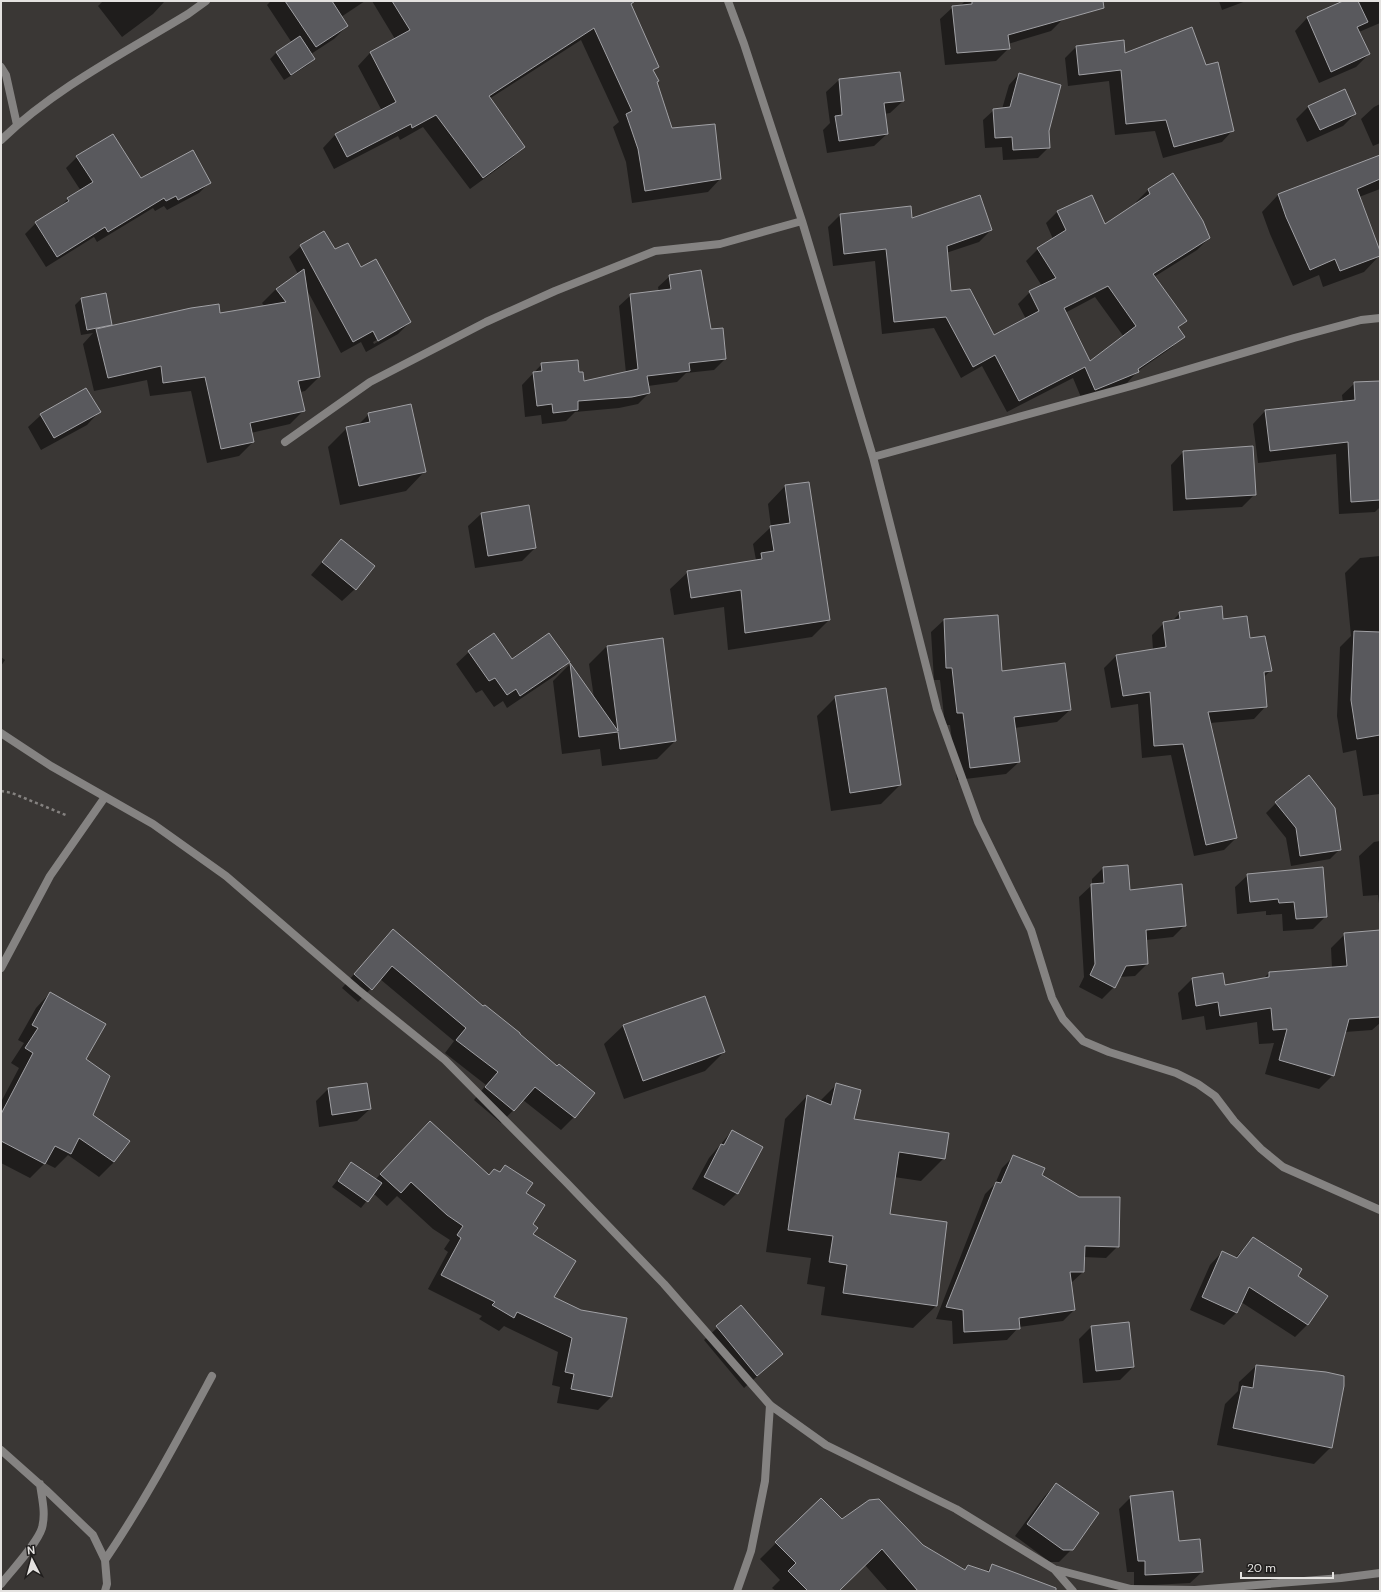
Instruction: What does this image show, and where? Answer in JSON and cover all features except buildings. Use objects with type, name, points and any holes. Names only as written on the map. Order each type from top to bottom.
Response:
[{"type":"street","points":[[1,140],[17,125],[70,84],[206,1]]},
{"type":"street","points":[[728,1],[744,44],[802,221],[873,457],[937,709],[978,822],[1031,930],[1052,998],[1063,1019],[1082,1041],[1109,1052],[1176,1073],[1198,1084],[1215,1096],[1240,1127],[1261,1149],[1283,1167],[1380,1210]]},
{"type":"street","points":[[1,67],[6,75],[17,125]]},
{"type":"street","points":[[285,442],[370,382],[473,329],[555,291],[655,251],[720,244],[802,221]]},
{"type":"street","points":[[873,457],[1135,385],[1294,338],[1360,320],[1380,318]]},
{"type":"street","points":[[1,733],[51,766],[153,824],[226,876],[357,989],[445,1060],[566,1182],[664,1284],[770,1406],[826,1444],[956,1509],[1054,1569],[1131,1589],[1195,1590],[1341,1578],[1380,1573]]},
{"type":"street","points":[[1,968],[50,876],[105,797]]},
{"type":"street","points":[[105,1560],[130,1524],[212,1376]]},
{"type":"street","points":[[737,1591],[752,1551],[765,1481],[770,1406]]},
{"type":"street","points":[[1,1450],[40,1484],[93,1535],[105,1560],[108,1584],[105,1591]]},
{"type":"street","points":[[1,1584],[32,1545],[42,1528],[44,1508],[40,1484]]},
{"type":"street","points":[[1054,1569],[1073,1591]]},
{"type":"path","points":[[1,791],[12,793],[46,806],[87,824]]}]
